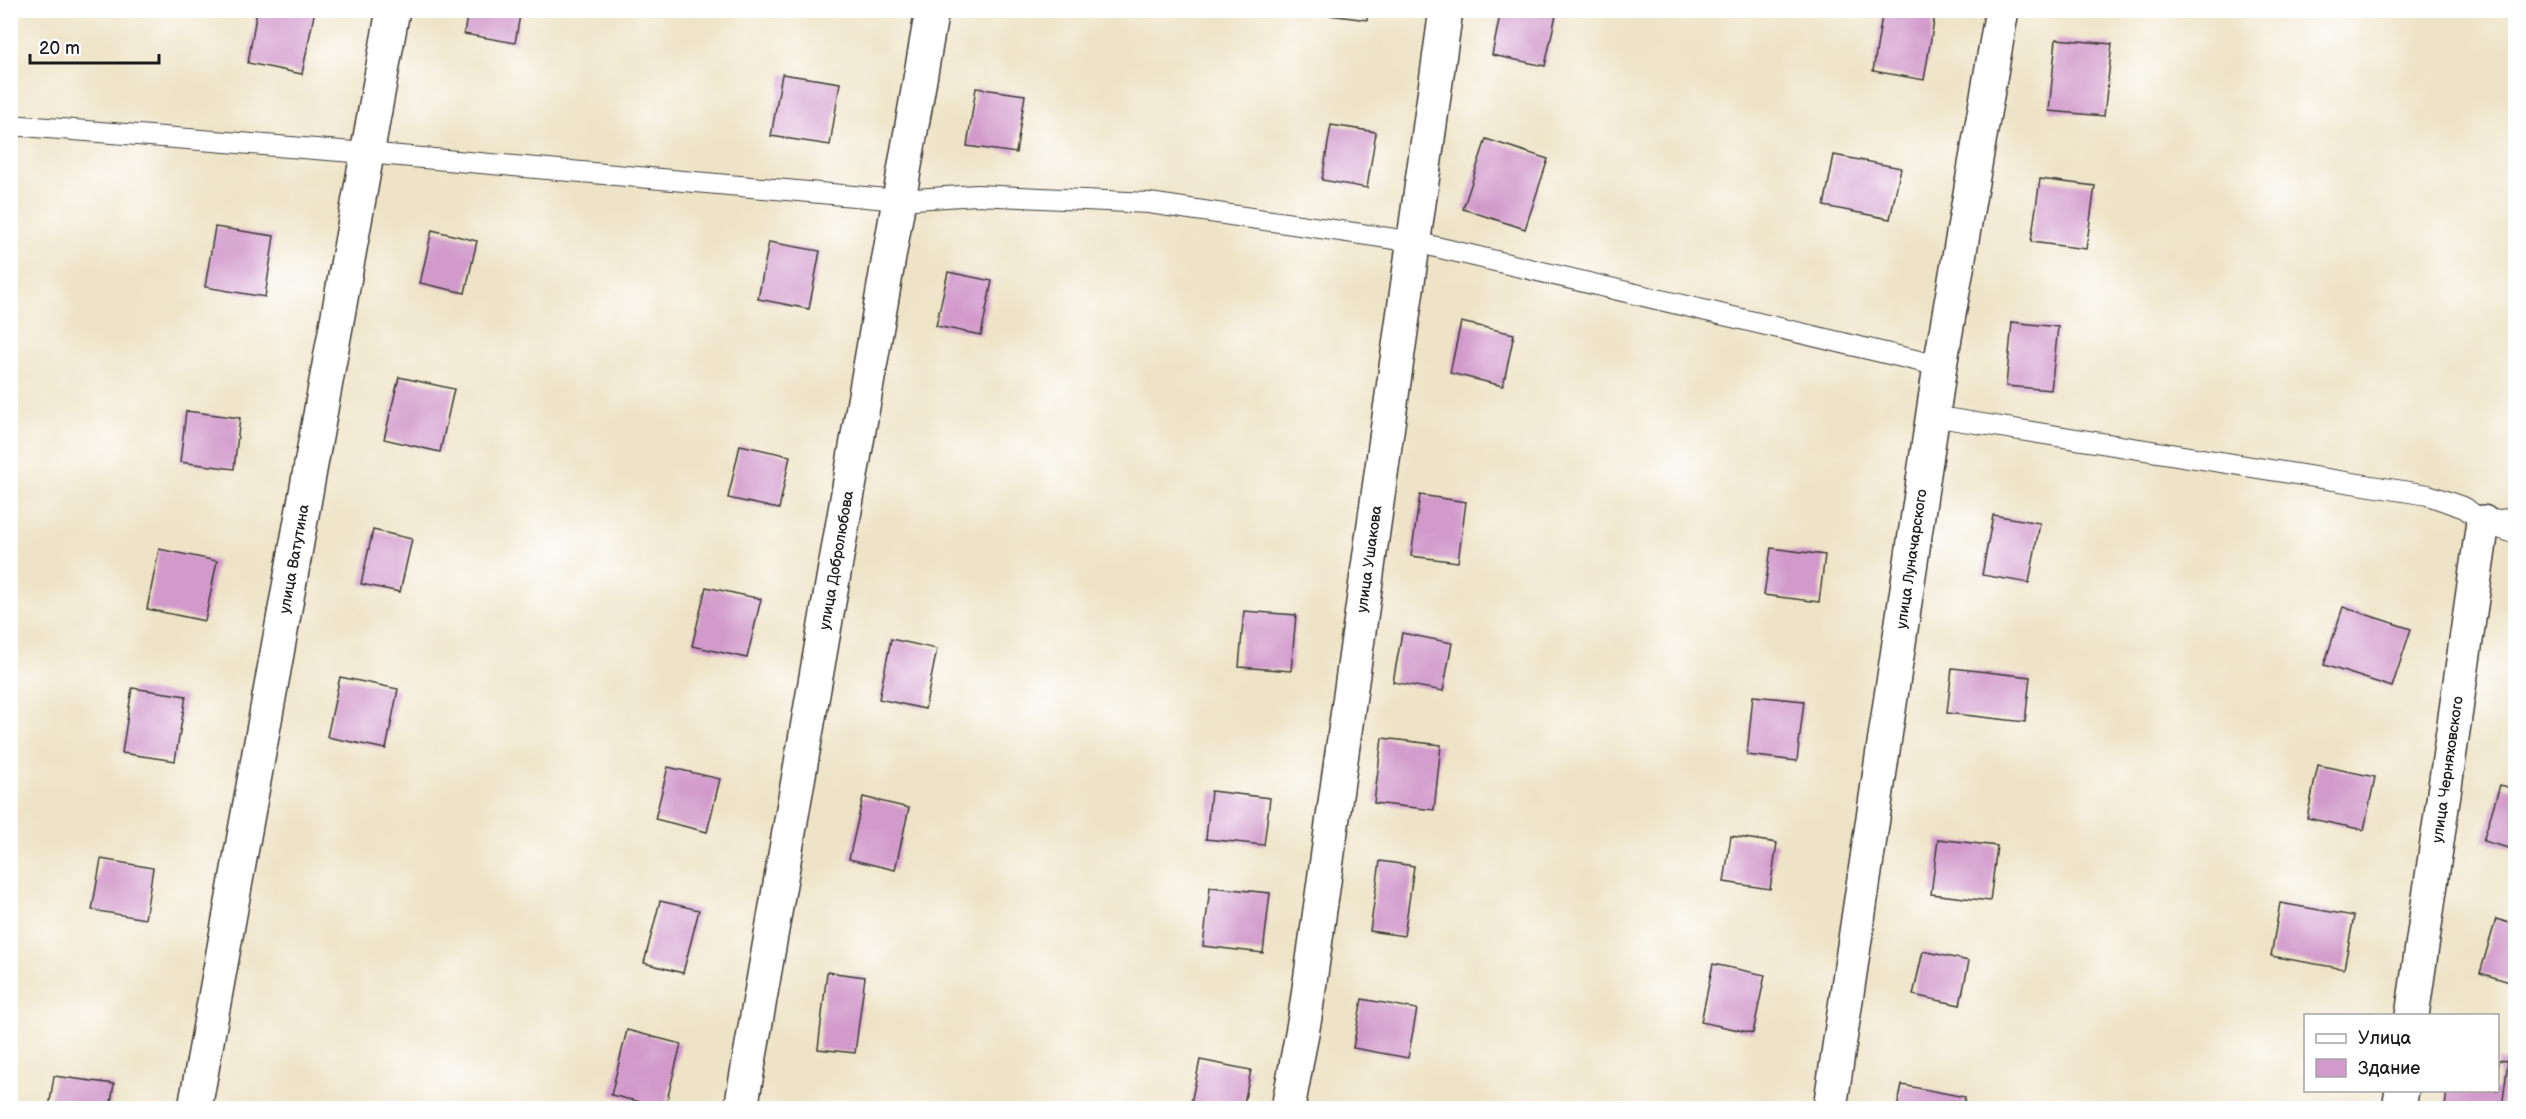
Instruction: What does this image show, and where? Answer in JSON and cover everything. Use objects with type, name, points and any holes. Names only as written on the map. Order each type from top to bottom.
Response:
[{"type":"street","name":"улица Ватутина","points":[[195,1108],[393,10]]},
{"type":"street","name":"улица Добролюбова","points":[[741,1108],[932,10]]},
{"type":"street","name":"улица Ушакова","points":[[1288,1108],[1305,1017],[1446,10]]},
{"type":"street","name":"улица Луначарского","points":[[1830,1108],[1932,416],[2002,10]]},
{"type":"street","name":"улица Черняховского","points":[[2412,1014],[2483,522]]},
{"type":"street","points":[[2399,1108],[2402,1092]]},
{"type":"lane","points":[[10,125],[366,153],[899,200],[976,195],[1149,203],[1415,242],[1940,366]]},
{"type":"lane","points":[[1932,416],[2428,495],[2465,508],[2483,522],[2516,534]]},
{"type":"lane","points":[[2483,522],[2516,518]]},
{"type":"building","points":[[257,10],[315,10],[302,74],[248,63]]},
{"type":"building","points":[[468,10],[521,10],[515,43],[464,34]]},
{"type":"building","points":[[1323,10],[1368,10],[1367,20],[1322,14]]},
{"type":"building","points":[[1501,10],[1557,10],[1545,66],[1492,55]]},
{"type":"building","points":[[1883,10],[1903,10],[1935,15],[1924,80],[1873,71]]},
{"type":"building","points":[[2056,39],[2112,44],[2104,116],[2049,111]]},
{"type":"building","points":[[782,74],[840,83],[830,145],[771,136]]},
{"type":"building","points":[[976,88],[1025,95],[1016,153],[967,146]]},
{"type":"building","points":[[1331,125],[1376,132],[1367,188],[1322,180]]},
{"type":"building","points":[[1486,139],[1548,159],[1525,229],[1463,209]]},
{"type":"building","points":[[1834,155],[1901,168],[1890,219],[1824,206]]},
{"type":"building","points":[[2040,179],[2095,186],[2086,249],[2031,242]]},
{"type":"building","points":[[215,227],[274,236],[265,297],[205,287]]},
{"type":"building","points":[[432,230],[477,241],[465,293],[420,283]]},
{"type":"building","points":[[769,242],[820,251],[809,309],[758,299]]},
{"type":"building","points":[[948,272],[992,281],[981,335],[936,326]]},
{"type":"building","points":[[1461,322],[1514,334],[1503,386],[1450,373]]},
{"type":"building","points":[[2012,322],[2058,327],[2051,390],[2006,386]]},
{"type":"building","points":[[399,377],[454,389],[440,452],[384,439]]},
{"type":"building","points":[[186,411],[240,418],[234,469],[180,462]]},
{"type":"building","points":[[740,445],[790,456],[779,509],[728,498]]},
{"type":"building","points":[[1420,495],[1466,502],[1458,562],[1411,556]]},
{"type":"building","points":[[1993,515],[2040,523],[2029,583],[1982,575]]},
{"type":"building","points":[[373,530],[412,539],[400,592],[361,584]]},
{"type":"building","points":[[1771,548],[1825,555],[1819,602],[1764,595]]},
{"type":"building","points":[[159,549],[217,561],[205,621],[147,609]]},
{"type":"building","points":[[706,587],[761,599],[747,658],[692,646]]},
{"type":"building","points":[[2343,607],[2411,629],[2392,687],[2324,665]]},
{"type":"building","points":[[1244,611],[1296,615],[1291,671],[1239,667]]},
{"type":"building","points":[[1402,633],[1452,643],[1443,691],[1393,682]]},
{"type":"building","points":[[891,639],[937,649],[925,709],[879,699]]},
{"type":"building","points":[[1952,668],[2030,677],[2025,722],[1947,713]]},
{"type":"building","points":[[340,677],[398,689],[386,749],[327,737]]},
{"type":"building","points":[[132,688],[186,696],[175,761],[122,753]]},
{"type":"building","points":[[1753,696],[1804,701],[1797,761],[1747,755]]},
{"type":"building","points":[[1382,738],[1441,745],[1434,810],[1374,803]]},
{"type":"building","points":[[2318,765],[2375,777],[2364,830],[2307,818]]},
{"type":"building","points":[[668,767],[720,779],[707,832],[655,819]]},
{"type":"building","points":[[2500,785],[2516,789],[2516,850],[2483,841]]},
{"type":"building","points":[[1211,791],[1270,798],[1264,845],[1206,839]]},
{"type":"building","points":[[863,797],[909,808],[895,870],[849,859]]},
{"type":"building","points":[[1731,836],[1777,843],[1770,889],[1724,882]]},
{"type":"building","points":[[1938,839],[1997,846],[1990,901],[1931,894]]},
{"type":"building","points":[[101,859],[153,868],[145,919],[92,910]]},
{"type":"building","points":[[1380,861],[1414,866],[1404,936],[1370,931]]},
{"type":"building","points":[[1210,887],[1270,893],[1263,953],[1203,946]]},
{"type":"building","points":[[660,901],[699,910],[683,973],[644,963]]},
{"type":"building","points":[[2280,903],[2354,916],[2344,969],[2271,956]]},
{"type":"building","points":[[2496,919],[2516,925],[2516,984],[2480,973]]},
{"type":"building","points":[[1923,951],[1969,961],[1960,1005],[1913,995]]},
{"type":"building","points":[[1713,964],[1765,975],[1753,1033],[1701,1022]]},
{"type":"building","points":[[827,972],[865,977],[855,1053],[818,1049]]},
{"type":"building","points":[[1362,999],[1417,1009],[1408,1058],[1353,1048]]},
{"type":"building","points":[[627,1030],[681,1044],[665,1108],[611,1095]]},
{"type":"building","points":[[1200,1060],[1251,1070],[1243,1108],[1190,1108]]},
{"type":"building","points":[[2499,1060],[2508,1061],[2502,1108],[2445,1108],[2447,1092],[2499,1092]]},
{"type":"building","points":[[54,1076],[114,1084],[110,1108],[49,1108]]},
{"type":"building","points":[[1902,1085],[1965,1097],[1963,1108],[1897,1108]]}]
